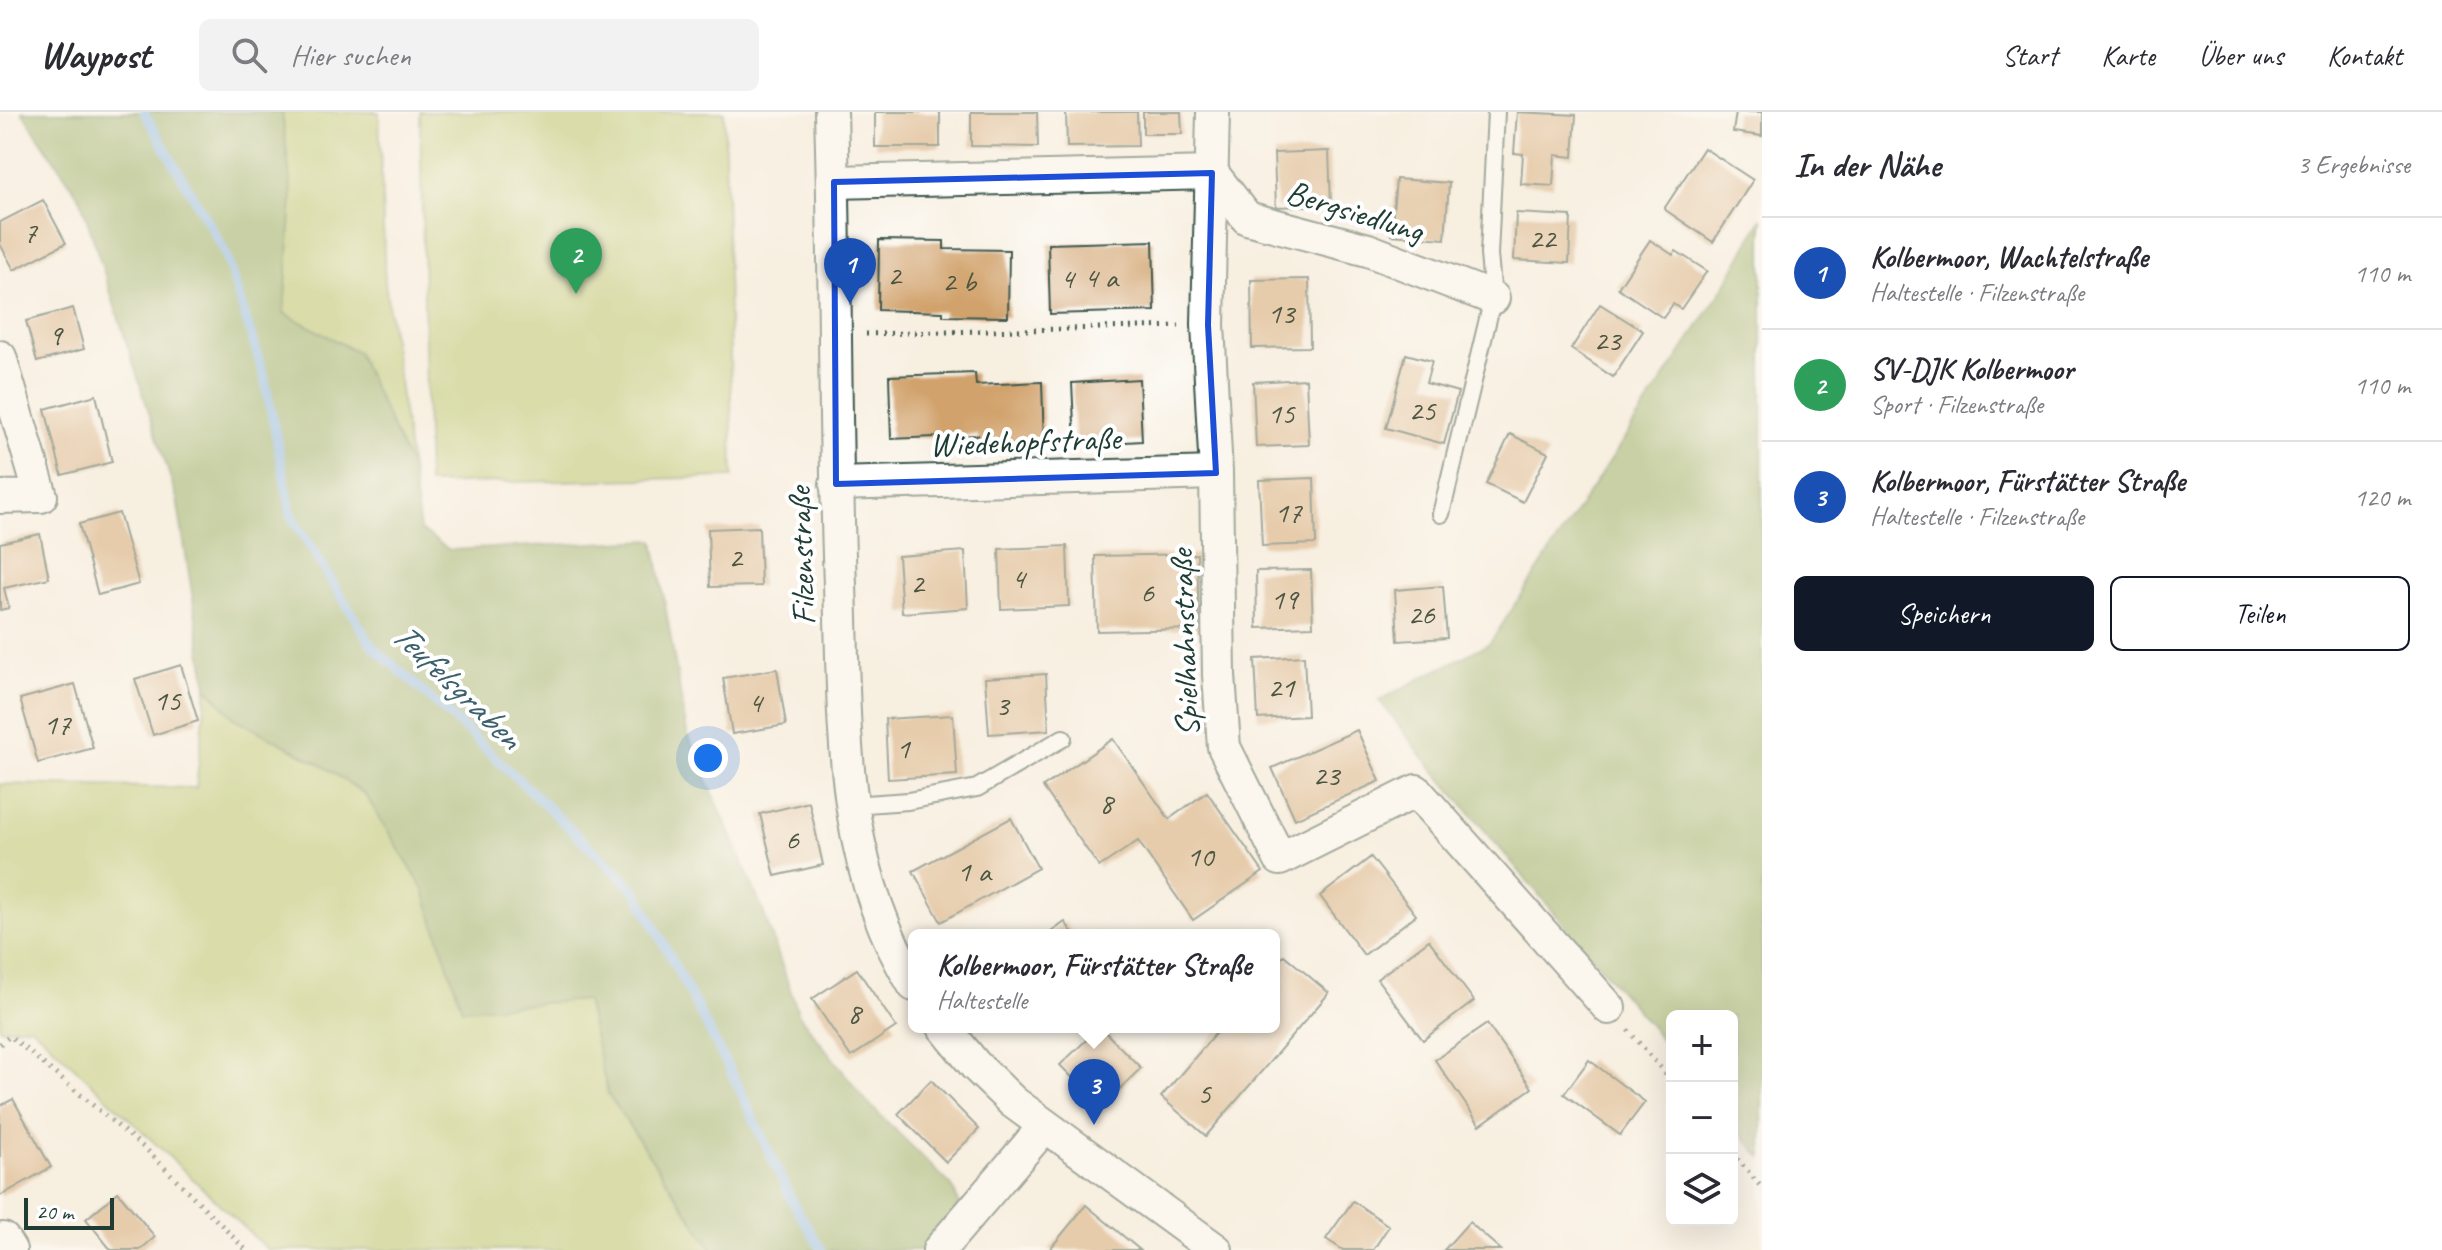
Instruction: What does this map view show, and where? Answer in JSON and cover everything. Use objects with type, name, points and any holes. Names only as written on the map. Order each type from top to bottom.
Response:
[{"type":"street","name":"Filzenstraße","points":[[831,112],[836,484],[846,759],[861,862],[877,914],[908,975]]},
{"type":"street","name":"Spielhahnstraße","points":[[1213,112],[1208,325],[1224,747],[1280,859],[1416,791],[1609,1008]]},
{"type":"street","points":[[834,182],[1212,173]]},
{"type":"street","name":"Bergsiedlung","points":[[1212,173],[1247,218],[1368,250],[1493,298]]},
{"type":"street","points":[[0,357],[41,496],[0,497]]},
{"type":"street","name":"Wiedehopfstraße","points":[[836,484],[1216,473]]},
{"type":"street","points":[[949,1033],[975,1065],[1013,1102],[1200,1245]]},
{"type":"street","points":[[939,1250],[1045,1126]]},
{"type":"lane","points":[[1441,514],[1493,298],[1489,254],[1496,112]]},
{"type":"lane","points":[[852,805],[908,801],[977,788],[1063,738]]},
{"type":"path","points":[[836,335],[1208,325]]},
{"type":"path","points":[[1609,1008],[1666,1074]]},
{"type":"path","points":[[0,1044],[10,1036],[149,1152],[246,1250]]},
{"type":"path","points":[[1733,1154],[1762,1188]]},
{"type":"highlighted area","points":[[1212,173],[1208,325],[1216,473],[836,484],[834,182]]},
{"type":"green space","points":[[22,112],[282,112],[292,198],[284,313],[357,352],[411,468],[420,530],[450,550],[654,540],[687,733],[762,908],[799,1015],[868,1103],[952,1186],[960,1205],[923,1250],[713,1250],[608,1094],[586,1000],[462,1009],[423,888],[365,794],[320,764],[234,718],[207,687],[177,499],[80,198]]},
{"type":"green space","points":[[282,112],[379,112],[385,282],[411,468],[357,352],[284,313],[292,198]]},
{"type":"green space","points":[[420,112],[724,112],[733,477],[428,484]]},
{"type":"green space","points":[[1762,218],[1762,1158],[1738,1130],[1738,1010],[1666,1010],[1666,1045],[1427,762],[1379,700],[1490,643],[1726,284]]},
{"type":"green space","points":[[207,687],[234,718],[320,764],[365,794],[423,888],[462,1008],[586,1000],[608,1094],[713,1250],[268,1250],[31,1026],[0,1029],[0,784],[196,788]]},
{"type":"building","points":[[875,112],[940,112],[940,147],[875,147]]},
{"type":"building","points":[[971,112],[1037,112],[1038,147],[971,146]]},
{"type":"building","points":[[1066,112],[1137,112],[1138,146],[1067,147]]},
{"type":"building","points":[[1143,112],[1181,112],[1182,134],[1143,134]]},
{"type":"building","points":[[1517,112],[1576,115],[1573,157],[1555,155],[1553,186],[1521,184],[1523,154],[1514,153]]},
{"type":"building","points":[[1736,112],[1762,112],[1762,136],[1733,132]]},
{"type":"building","points":[[1704,148],[1753,180],[1713,242],[1664,209]]},
{"type":"building","points":[[1329,151],[1331,205],[1276,207],[1274,153]]},
{"type":"building","points":[[1396,179],[1449,183],[1445,239],[1391,235]]},
{"type":"building","points":[[43,200],[66,243],[14,270],[0,244],[0,222]]},
{"type":"building","points":[[1516,213],[1571,216],[1569,263],[1514,260]]},
{"type":"building","points":[[879,240],[944,241],[944,249],[1009,250],[1008,317],[943,316],[943,312],[878,310]]},
{"type":"building","points":[[1650,240],[1673,255],[1676,251],[1707,271],[1681,309],[1673,304],[1663,318],[1618,288]]},
{"type":"building","points":[[1153,241],[1155,311],[1050,314],[1048,244]]},
{"type":"building","points":[[1309,279],[1310,347],[1252,348],[1251,280]]},
{"type":"building","points":[[1600,304],[1643,331],[1613,377],[1571,349]]},
{"type":"building","points":[[73,308],[84,349],[37,362],[26,321]]},
{"type":"building","points":[[1406,354],[1432,361],[1426,383],[1458,392],[1444,444],[1386,428]]},
{"type":"building","points":[[975,373],[976,385],[1042,382],[1044,444],[978,446],[978,435],[891,439],[889,376]]},
{"type":"building","points":[[1139,379],[1142,441],[1075,445],[1072,383]]},
{"type":"building","points":[[1306,379],[1309,445],[1256,447],[1253,382]]},
{"type":"building","points":[[96,395],[112,462],[62,475],[45,409]]},
{"type":"building","points":[[1510,434],[1548,453],[1523,502],[1486,484]]},
{"type":"building","points":[[1314,478],[1316,544],[1262,546],[1259,480]]},
{"type":"building","points":[[119,513],[139,584],[98,595],[79,524]]},
{"type":"building","points":[[759,527],[761,586],[710,587],[708,529]]},
{"type":"building","points":[[40,534],[49,578],[4,588],[9,608],[0,610],[0,543]]},
{"type":"building","points":[[1067,546],[1069,606],[1001,609],[999,549]]},
{"type":"building","points":[[965,551],[968,608],[902,613],[898,556]]},
{"type":"building","points":[[1197,554],[1199,629],[1097,631],[1095,556]]},
{"type":"building","points":[[1311,570],[1313,626],[1257,628],[1256,571]]},
{"type":"building","points":[[1443,586],[1447,638],[1398,641],[1395,590]]},
{"type":"building","points":[[1304,656],[1307,716],[1258,719],[1255,659]]},
{"type":"building","points":[[181,665],[198,721],[153,735],[135,679]]},
{"type":"building","points":[[777,669],[786,725],[732,734],[723,678]]},
{"type":"building","points":[[1046,674],[1049,730],[989,734],[985,678]]},
{"type":"building","points":[[75,684],[93,748],[38,763],[20,699]]},
{"type":"building","points":[[953,715],[957,775],[888,779],[885,719]]},
{"type":"building","points":[[1357,730],[1380,781],[1295,819],[1272,768]]},
{"type":"building","points":[[1113,739],[1169,819],[1207,792],[1263,872],[1193,920],[1138,841],[1099,867],[1043,787]]},
{"type":"building","points":[[809,802],[823,865],[775,876],[760,814]]},
{"type":"building","points":[[1011,818],[1038,868],[941,922],[913,871]]},
{"type":"building","points":[[1371,857],[1416,915],[1364,955],[1320,896]]},
{"type":"building","points":[[1065,922],[1070,929],[1055,929]]},
{"type":"building","points":[[1429,940],[1474,1001],[1423,1040],[1377,979]]},
{"type":"building","points":[[1284,955],[1329,993],[1206,1136],[1161,1097],[1216,1033],[1280,1033],[1280,959]]},
{"type":"building","points":[[857,969],[896,1027],[851,1057],[812,999]]},
{"type":"building","points":[[1487,1024],[1532,1088],[1480,1125],[1435,1060]]},
{"type":"building","points":[[1094,1033],[1106,1033],[1141,1068],[1101,1107],[1060,1065]]},
{"type":"building","points":[[1589,1060],[1645,1102],[1620,1135],[1564,1094]]},
{"type":"building","points":[[931,1080],[979,1129],[946,1162],[898,1114]]},
{"type":"building","points":[[13,1099],[51,1167],[0,1196],[0,1106]]},
{"type":"building","points":[[118,1192],[155,1237],[140,1250],[111,1250],[86,1219]]},
{"type":"building","points":[[1353,1201],[1389,1226],[1373,1250],[1343,1250],[1326,1239]]},
{"type":"building","points":[[1086,1205],[1140,1250],[1049,1250]]},
{"type":"building","points":[[1469,1222],[1501,1250],[1444,1250]]},
{"type":"waterway","name":"Teufelsgraben","points":[[144,112],[224,250],[264,376],[292,517],[372,646],[636,891],[738,1086],[793,1203],[822,1250]]},
{"type":"place","name":"SV-DJK Kolbermoor","points":[[576,294]]},
{"type":"place","name":"Kolbermoor, Wachtelstraße","points":[[850,304]]},
{"type":"place","name":"Kolbermoor, Fürstätter Straße","points":[[1094,1125]]}]
